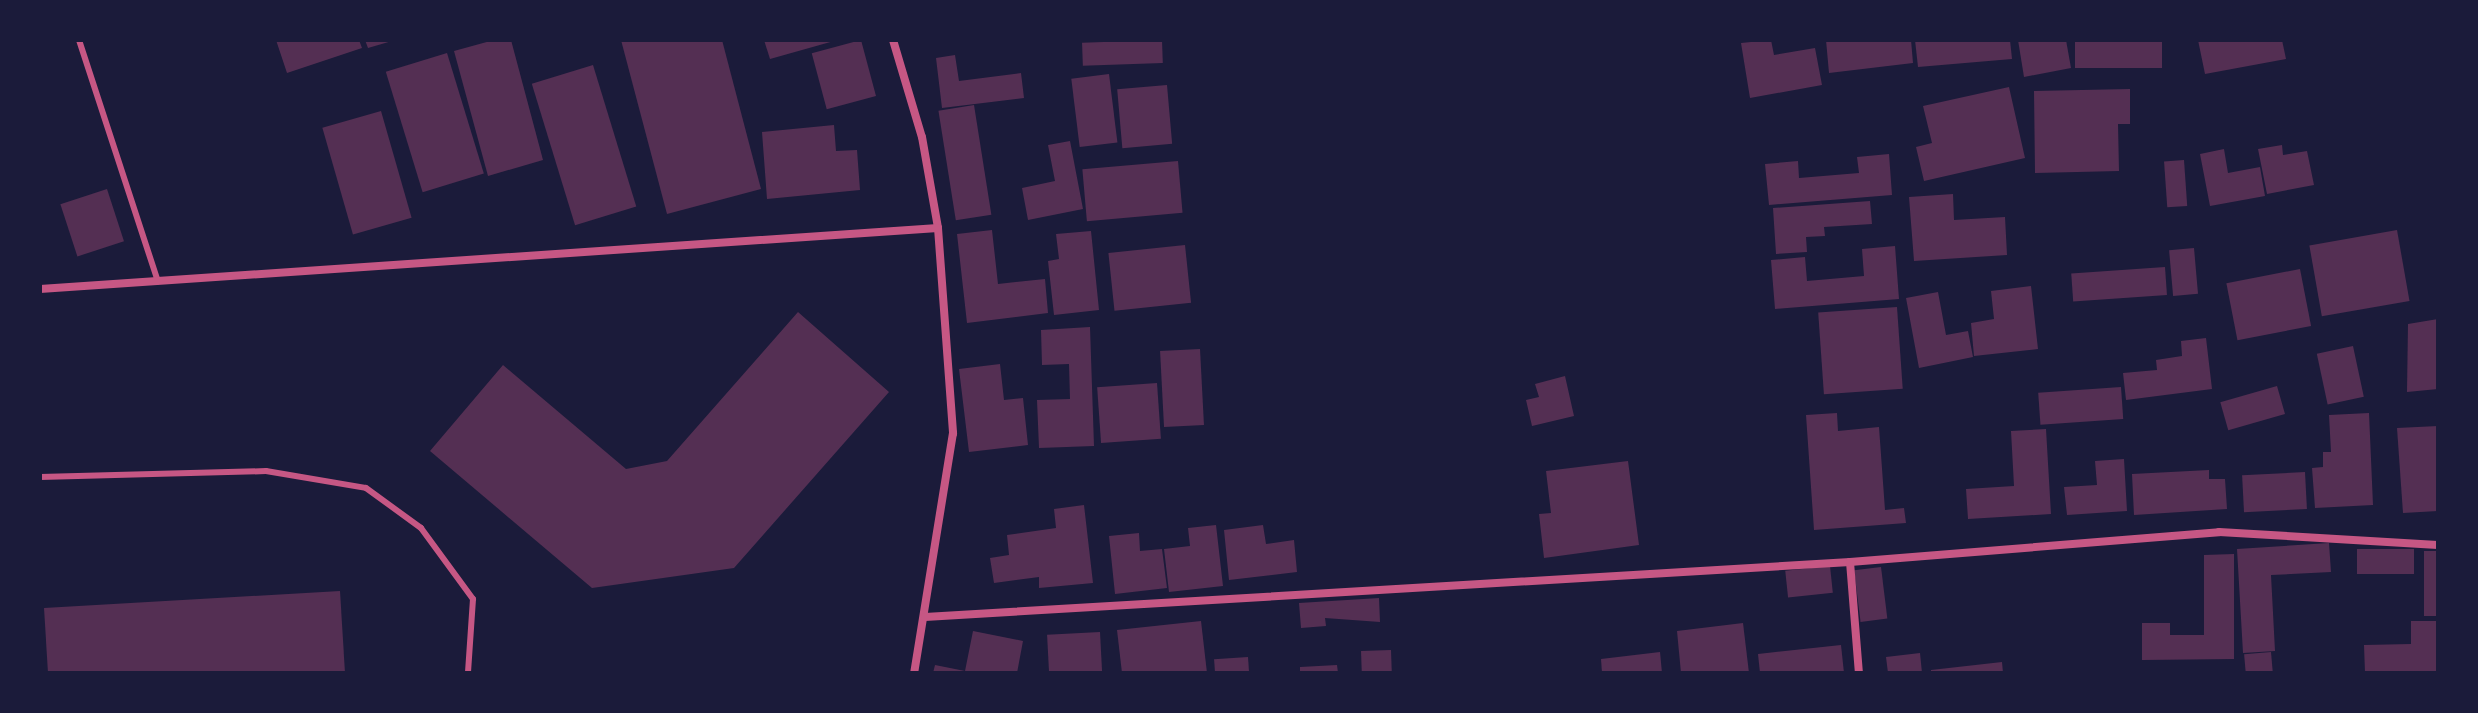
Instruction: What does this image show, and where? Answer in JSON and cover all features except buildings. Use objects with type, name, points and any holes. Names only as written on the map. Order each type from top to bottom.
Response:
[{"type":"street","points":[[893,40],[922,137],[938,228],[953,433],[914,673]]},
{"type":"street","points":[[40,289],[938,228]]},
{"type":"street","points":[[925,617],[1850,562],[2219,532],[2438,545]]},
{"type":"street","points":[[1850,562],[1859,673]]},
{"type":"lane","points":[[79,40],[158,281]]},
{"type":"lane","points":[[40,477],[266,471],[366,488],[421,528],[473,599],[468,673]]}]
